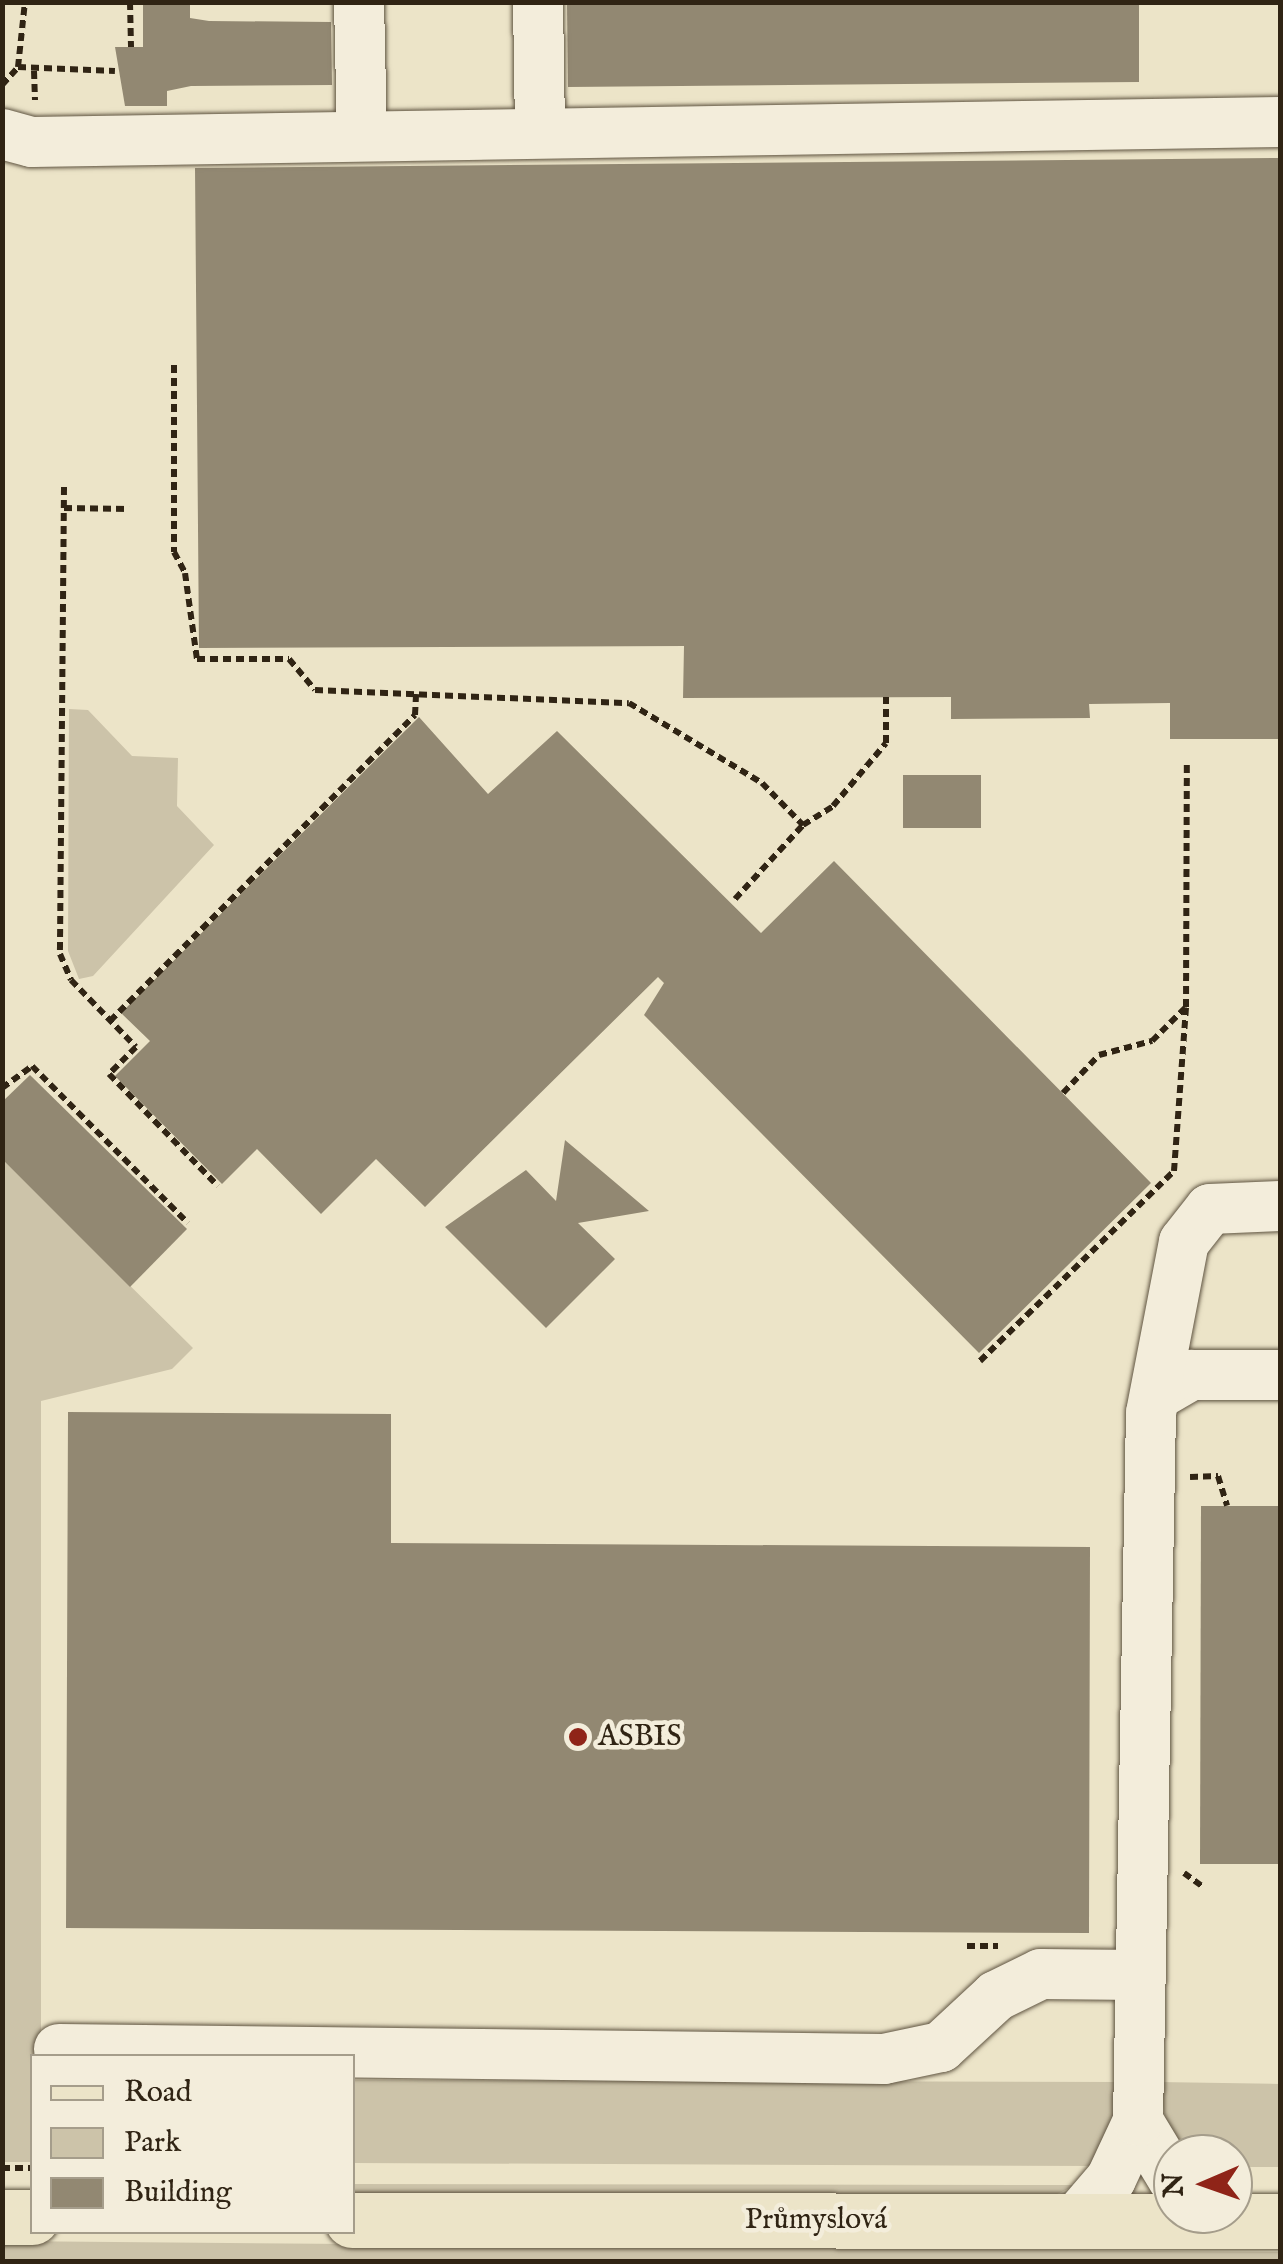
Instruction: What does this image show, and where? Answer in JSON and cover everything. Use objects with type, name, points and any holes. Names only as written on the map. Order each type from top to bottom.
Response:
[{"type":"main road","name":"Průmyslová","points":[[355,2220],[1075,2221],[1153,2210]]},
{"type":"main road","points":[[2,2217],[30,2217]]},
{"type":"main road","name":"Průmyslová","points":[[1253,2217],[1280,2222]]},
{"type":"lane","points":[[359,2],[362,136]]},
{"type":"lane","points":[[538,2],[540,134]]},
{"type":"lane","points":[[2,134],[32,142],[1280,122]]},
{"type":"lane","points":[[1075,2221],[1111,2178],[1138,2121],[1139,1855],[1149,1824],[1156,1396],[1184,1242],[1210,1209],[1270,1206]]},
{"type":"lane","points":[[1156,1396],[1191,1375],[1280,1375]]},
{"type":"lane","points":[[59,2049],[884,2059],[941,2048],[996,1996],[1041,1974],[1138,1975]]},
{"type":"lane","points":[[1138,2121],[1153,2145]]},
{"type":"path","points":[[2,85],[18,67],[25,2]]},
{"type":"path","points":[[130,2],[131,47]]},
{"type":"path","points":[[18,67],[115,72]]},
{"type":"path","points":[[174,365],[169,459],[174,552],[197,659],[289,659],[315,690],[629,703],[762,783],[804,825]]},
{"type":"path","points":[[64,487],[60,954],[71,980],[136,1047],[109,1074],[218,1186]]},
{"type":"path","points":[[64,508],[128,508]]},
{"type":"path","points":[[110,1020],[415,715],[416,694]]},
{"type":"path","points":[[735,899],[804,825],[834,806],[886,743],[886,698]]},
{"type":"path","points":[[980,1361],[1174,1172],[1186,1006],[1186,761]]},
{"type":"path","points":[[1063,1093],[1099,1055],[1152,1040],[1186,1006]]},
{"type":"path","points":[[2,1088],[32,1066],[188,1223]]},
{"type":"path","points":[[2,2168],[30,2168]]},
{"type":"green space","points":[[69,709],[88,710],[132,756],[178,758],[177,806],[214,845],[93,976],[79,979],[68,951]]},
{"type":"green space","points":[[2,1159],[193,1348],[172,1369],[41,1401],[41,2054],[30,2054],[30,2162],[2,2162]]},
{"type":"green space","points":[[355,2080],[1120,2082],[1120,2116],[1098,2166],[355,2163]]},
{"type":"green space","points":[[1158,2082],[1280,2084],[1280,2167],[1253,2167],[1253,2134],[1169,2134]]},
{"type":"green space","points":[[355,2184],[1076,2185],[1053,2196],[355,2194]]},
{"type":"green space","points":[[2,2241],[1280,2252],[1280,2261],[3,2262]]},
{"type":"building","points":[[143,2],[190,2],[190,18],[209,21],[331,22],[332,85],[191,86],[167,91],[167,106],[125,106],[115,47],[143,47]]},
{"type":"building","points":[[567,2],[1139,2],[1139,82],[568,87]]},
{"type":"building","points":[[1280,158],[1280,739],[1170,739],[1170,703],[1089,704],[1090,718],[951,719],[951,697],[683,698],[684,646],[199,648],[195,168]]},
{"type":"building","points":[[419,717],[488,794],[557,731],[761,933],[834,861],[1151,1183],[979,1353],[644,1015],[664,983],[658,977],[425,1207],[376,1159],[321,1214],[257,1149],[222,1184],[115,1076],[150,1041],[121,1013]]},
{"type":"building","points":[[903,775],[981,775],[981,828],[903,828]]},
{"type":"building","points":[[30,1075],[187,1229],[130,1287],[2,1159],[2,1102]]},
{"type":"building","points":[[565,1140],[649,1211],[578,1223],[615,1259],[546,1328],[445,1227],[526,1170],[556,1201]]},
{"type":"building","name":"ASBIS","points":[[68,1412],[391,1414],[391,1543],[1090,1547],[1089,1933],[66,1928]]},
{"type":"building","points":[[1201,1506],[1280,1506],[1280,1864],[1200,1864]]},
{"type":"place","name":"ASBIS","points":[[578,1737]]}]
